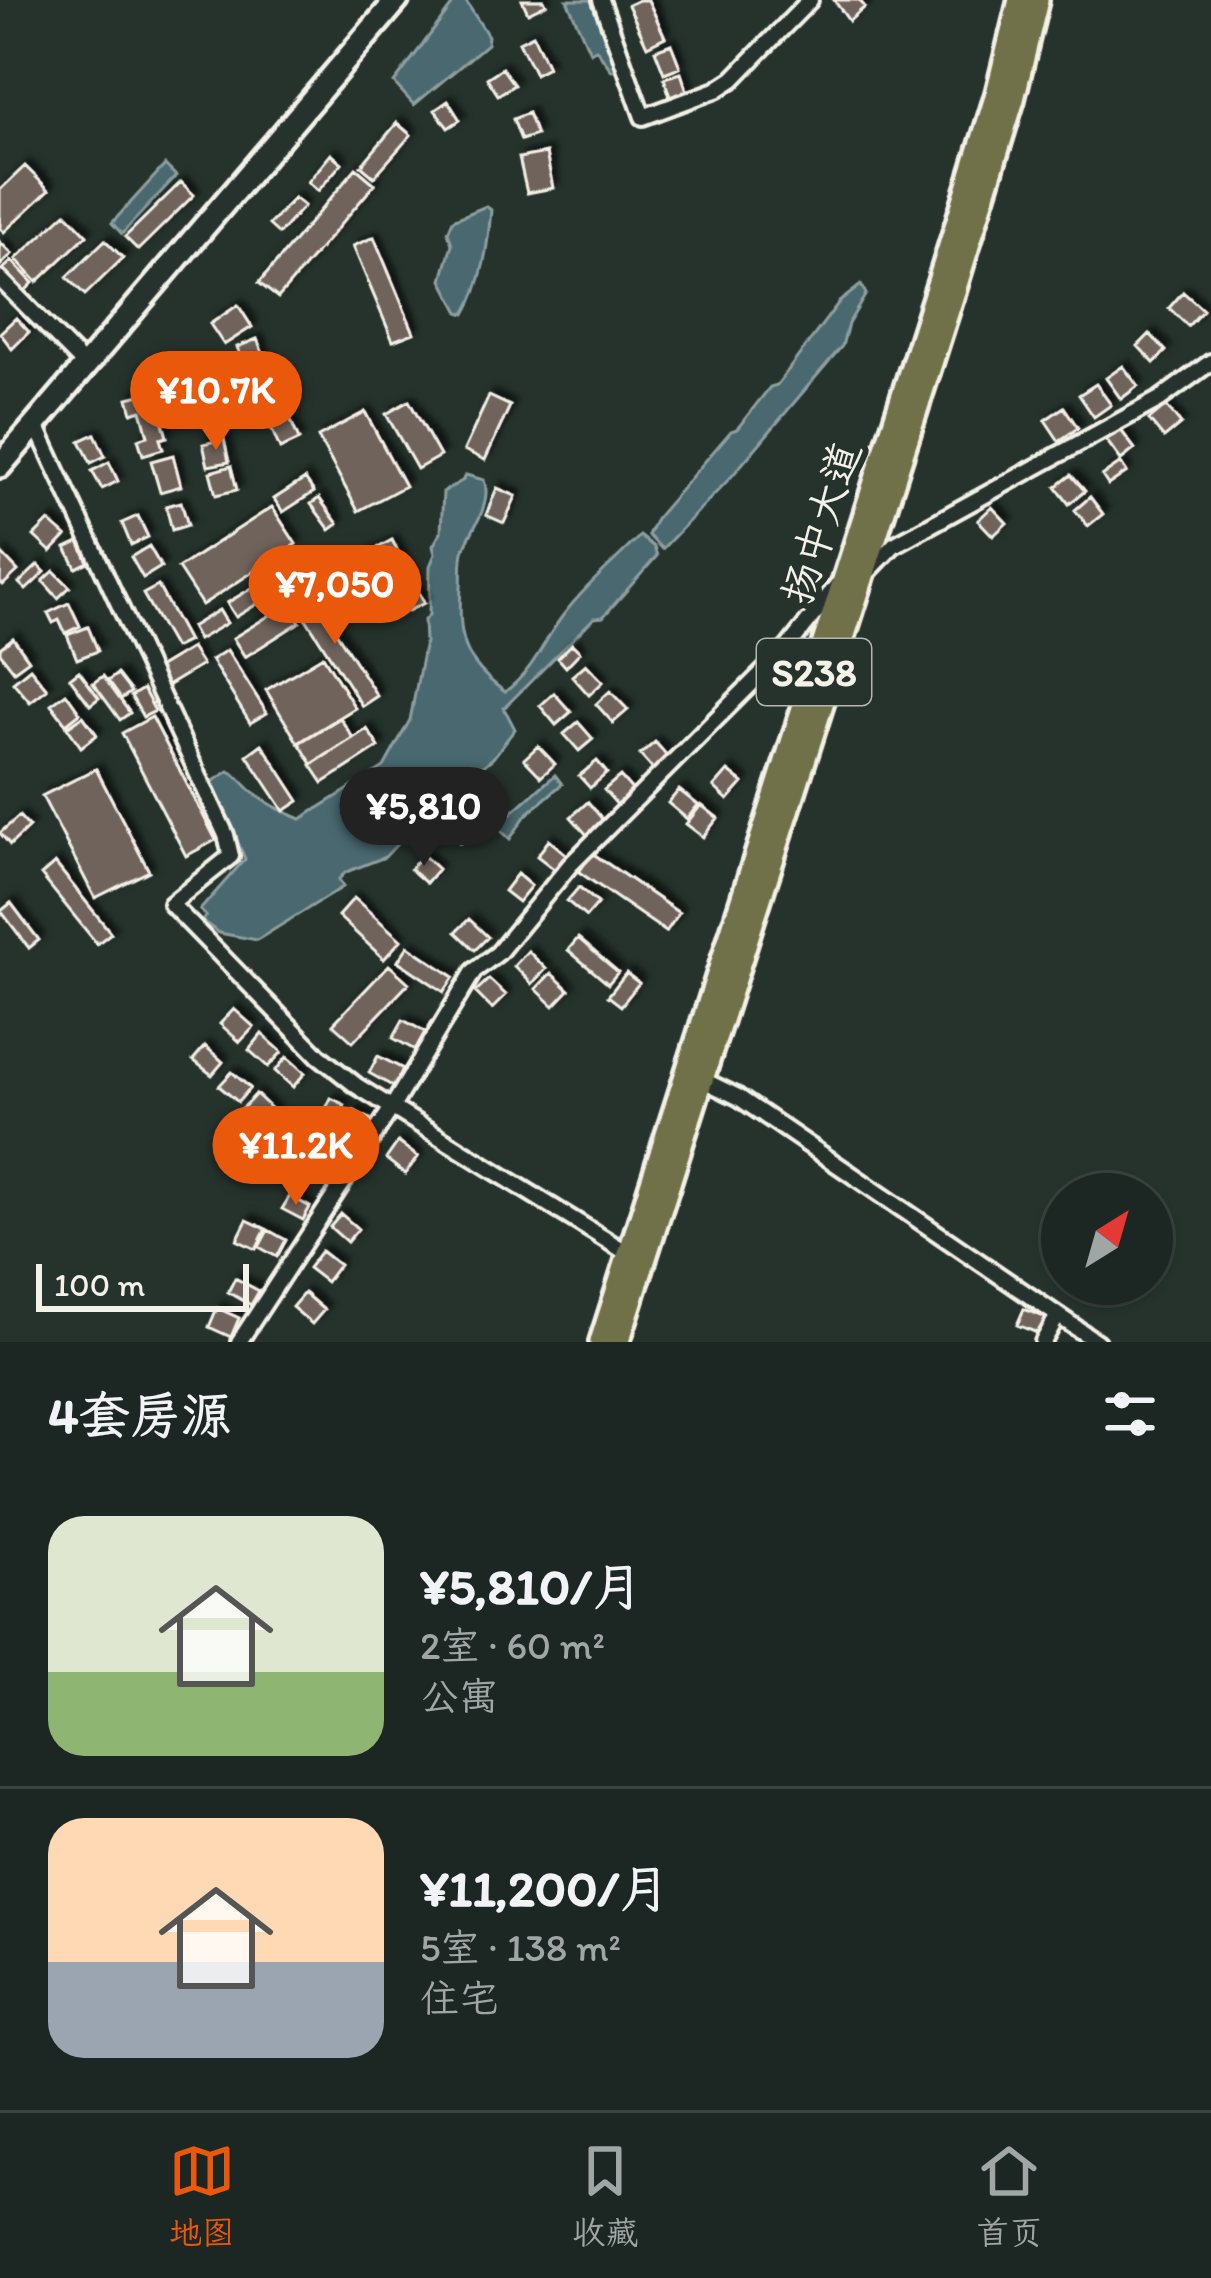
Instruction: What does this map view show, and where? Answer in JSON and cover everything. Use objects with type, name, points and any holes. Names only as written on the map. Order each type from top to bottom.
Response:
[{"type":"main road","points":[[0,466],[397,0]]},
{"type":"main road","name":"扬中大道","points":[[854,577],[991,115],[1020,0]]},
{"type":"main road","name":"扬中大道","points":[[601,1342],[637,1257],[854,577],[1013,99],[1037,0]]},
{"type":"main road","name":"扬中大道","points":[[619,1342],[637,1257]]},
{"type":"street","points":[[601,0],[643,117],[733,79],[810,0]]},
{"type":"street","points":[[0,279],[87,367]]},
{"type":"street","points":[[239,1342],[391,1109],[474,971],[497,952],[570,865],[854,577],[894,545],[1160,399],[1211,362]]},
{"type":"street","points":[[36,425],[226,835],[231,856],[171,904],[320,1056],[391,1109],[637,1257]]},
{"type":"street","points":[[695,1076],[738,1096],[1097,1342]]},
{"type":"street","points":[[1043,1342],[1057,1317]]},
{"type":"water","points":[[456,0],[465,0],[488,36],[487,44],[414,105],[394,83]]},
{"type":"water","points":[[567,0],[591,0],[618,69],[612,71],[596,49],[590,52]]},
{"type":"water","points":[[165,165],[176,176],[122,234],[112,223]]},
{"type":"water","points":[[486,206],[491,210],[484,264],[465,314],[459,312],[442,280],[452,244],[448,232],[453,220]]},
{"type":"water","points":[[861,285],[866,294],[848,324],[842,346],[732,476],[662,549],[648,535],[657,517],[770,387],[777,385],[839,302]]},
{"type":"water","points":[[466,475],[484,480],[486,498],[462,558],[462,634],[471,658],[505,692],[530,666],[570,607],[640,536],[657,556],[603,617],[594,618],[504,708],[515,729],[493,758],[465,781],[460,777],[385,857],[346,872],[339,879],[343,887],[257,940],[219,933],[202,921],[206,916],[200,910],[245,859],[212,782],[229,771],[264,800],[301,819],[384,767],[410,720],[425,642],[424,620],[429,615],[430,566],[441,532],[443,492]]},
{"type":"water","points":[[555,775],[562,784],[526,815],[510,839],[496,826]]},
{"type":"building","points":[[522,0],[544,0],[546,4],[528,13]]},
{"type":"building","points":[[648,0],[665,37],[647,46],[628,5]]},
{"type":"building","points":[[834,0],[859,0],[865,7],[849,21]]},
{"type":"building","points":[[533,35],[548,67],[535,74],[519,42]]},
{"type":"building","points":[[671,44],[680,67],[664,73],[655,50]]},
{"type":"building","points":[[502,68],[514,85],[498,95],[487,78]]},
{"type":"building","points":[[681,73],[688,94],[671,100],[664,78]]},
{"type":"building","points":[[448,101],[460,120],[448,128],[435,110]]},
{"type":"building","points":[[528,113],[536,135],[521,140],[513,119]]},
{"type":"building","points":[[397,123],[411,135],[374,177],[361,166]]},
{"type":"building","points":[[546,153],[553,188],[527,193],[519,158]]},
{"type":"building","points":[[331,154],[342,163],[318,191],[308,182]]},
{"type":"building","points":[[25,166],[49,190],[4,232],[0,228],[0,190]]},
{"type":"building","points":[[356,168],[375,184],[278,298],[259,283]]},
{"type":"building","points":[[181,182],[194,195],[138,250],[125,237]]},
{"type":"building","points":[[294,198],[304,206],[279,234],[269,225]]},
{"type":"building","points":[[66,213],[87,235],[37,282],[16,259]]},
{"type":"building","points":[[374,237],[414,333],[393,341],[353,246]]},
{"type":"building","points":[[105,240],[123,258],[85,295],[67,277]]},
{"type":"building","points":[[0,242],[12,254],[0,266]]},
{"type":"building","points":[[12,261],[33,283],[23,293],[1,271]]},
{"type":"building","points":[[1183,292],[1203,310],[1188,326],[1169,308]]},
{"type":"building","points":[[238,305],[252,327],[224,345],[210,324]]},
{"type":"building","points":[[16,318],[29,332],[12,349],[0,333]]},
{"type":"building","points":[[1150,334],[1166,351],[1154,363],[1138,346]]},
{"type":"building","points":[[257,339],[299,440],[280,449],[237,347]]},
{"type":"building","points":[[1123,366],[1138,386],[1121,399],[1106,378]]},
{"type":"building","points":[[1096,384],[1111,405],[1094,417],[1079,395]]},
{"type":"building","points":[[211,387],[216,410],[197,415],[192,391]]},
{"type":"building","points":[[148,393],[151,403],[157,402],[167,437],[160,439],[163,449],[143,455],[138,439],[148,436],[141,410],[132,413],[128,398]]},
{"type":"building","points":[[489,396],[510,406],[485,460],[464,450]]},
{"type":"building","points":[[409,401],[440,456],[417,469],[386,414]]},
{"type":"building","points":[[1166,406],[1181,424],[1164,438],[1149,420]]},
{"type":"building","points":[[1064,407],[1078,428],[1059,441],[1045,420]]},
{"type":"building","points":[[365,412],[405,486],[358,511],[318,437]]},
{"type":"building","points":[[1120,429],[1135,449],[1121,460],[1106,440]]},
{"type":"building","points":[[95,434],[105,456],[91,463],[80,441]]},
{"type":"building","points":[[224,439],[229,462],[208,466],[203,444]]},
{"type":"building","points":[[173,455],[181,486],[160,492],[151,461]]},
{"type":"building","points":[[109,462],[118,481],[102,489],[92,471]]},
{"type":"building","points":[[1121,463],[1127,472],[1108,485],[1102,476]]},
{"type":"building","points":[[231,466],[237,490],[216,495],[210,472]]},
{"type":"building","points":[[1071,475],[1085,491],[1069,504],[1056,487]]},
{"type":"building","points":[[305,479],[314,492],[283,512],[274,499]]},
{"type":"building","points":[[497,488],[516,496],[504,523],[486,515]]},
{"type":"building","points":[[1090,497],[1103,514],[1088,526],[1075,510]]},
{"type":"building","points":[[319,498],[338,524],[330,530],[311,504]]},
{"type":"building","points":[[181,502],[188,525],[172,530],[166,506]]},
{"type":"building","points":[[272,507],[296,544],[202,605],[178,568]]},
{"type":"building","points":[[992,507],[1007,523],[993,536],[978,520]]},
{"type":"building","points":[[138,516],[148,537],[131,545],[122,523]]},
{"type":"building","points":[[49,521],[66,536],[51,552],[34,536]]},
{"type":"building","points":[[392,540],[424,603],[398,616],[366,554]]},
{"type":"building","points":[[79,542],[88,562],[76,568],[66,548]]},
{"type":"building","points":[[149,546],[161,567],[143,578],[131,557]]},
{"type":"building","points":[[1,553],[18,571],[3,585],[0,582]]},
{"type":"building","points":[[38,565],[45,572],[26,590],[19,583]]},
{"type":"building","points":[[54,571],[70,587],[58,598],[43,581]]},
{"type":"building","points":[[262,582],[270,596],[236,617],[227,603]]},
{"type":"building","points":[[158,586],[188,641],[174,648],[143,594]]},
{"type":"building","points":[[308,588],[377,696],[362,706],[292,597]]},
{"type":"building","points":[[69,603],[80,626],[65,633],[59,620],[53,623],[48,613]]},
{"type":"building","points":[[288,604],[300,622],[245,657],[233,638]]},
{"type":"building","points":[[219,610],[227,623],[198,640],[191,627]]},
{"type":"building","points":[[88,627],[98,651],[77,659],[67,635]]},
{"type":"building","points":[[13,638],[29,660],[14,671],[0,653]]},
{"type":"building","points":[[572,644],[580,652],[566,667],[558,658]]},
{"type":"building","points":[[191,648],[202,665],[167,686],[156,669]]},
{"type":"building","points":[[227,650],[267,713],[250,723],[211,660]]},
{"type":"building","points":[[323,656],[355,708],[298,743],[266,690]]},
{"type":"building","points":[[586,664],[603,682],[589,695],[572,676]]},
{"type":"building","points":[[30,668],[47,689],[30,702],[13,682]]},
{"type":"building","points":[[79,671],[99,698],[90,705],[70,678]]},
{"type":"building","points":[[117,674],[131,692],[121,699],[108,681]]},
{"type":"building","points":[[103,676],[130,713],[120,720],[93,683]]},
{"type":"building","points":[[143,689],[155,711],[143,717],[131,696]]},
{"type":"building","points":[[610,691],[628,710],[613,723],[596,704]]},
{"type":"building","points":[[66,693],[80,713],[66,724],[51,704]]},
{"type":"building","points":[[554,693],[571,712],[556,725],[540,706]]},
{"type":"building","points":[[83,716],[97,735],[81,747],[67,727]]},
{"type":"building","points":[[152,717],[216,840],[186,856],[122,733]]},
{"type":"building","points":[[340,718],[353,738],[312,764],[299,743]]},
{"type":"building","points":[[578,722],[593,739],[579,751],[564,734]]},
{"type":"building","points":[[367,729],[379,747],[323,783],[311,765]]},
{"type":"building","points":[[655,742],[671,760],[656,773],[640,755]]},
{"type":"building","points":[[262,744],[299,801],[284,811],[247,755]]},
{"type":"building","points":[[538,746],[555,764],[541,777],[524,759]]},
{"type":"building","points":[[597,761],[607,773],[590,788],[579,776]]},
{"type":"building","points":[[96,769],[149,871],[95,898],[42,796]]},
{"type":"building","points":[[728,771],[743,783],[728,800],[714,787]]},
{"type":"building","points":[[620,776],[635,793],[619,807],[604,790]]},
{"type":"building","points":[[679,790],[698,805],[687,819],[668,803]]},
{"type":"building","points":[[588,802],[604,821],[587,835],[571,817]]},
{"type":"building","points":[[701,805],[718,818],[703,837],[686,824]]},
{"type":"building","points":[[458,813],[474,829],[460,843],[444,828]]},
{"type":"building","points":[[19,816],[29,827],[10,845],[0,833]]},
{"type":"building","points":[[549,840],[567,855],[555,870],[537,856]]},
{"type":"building","points":[[592,853],[679,913],[666,932],[579,872]]},
{"type":"building","points":[[423,855],[438,869],[426,883],[410,869]]},
{"type":"building","points":[[55,863],[111,933],[97,944],[41,875]]},
{"type":"building","points":[[517,874],[531,886],[518,902],[504,891]]},
{"type":"building","points":[[579,887],[598,903],[586,917],[567,901]]},
{"type":"building","points":[[354,898],[401,940],[384,959],[338,916]]},
{"type":"building","points":[[11,903],[39,940],[29,948],[1,911]]},
{"type":"building","points":[[469,919],[488,937],[475,950],[456,932]]},
{"type":"building","points":[[578,938],[618,972],[608,984],[568,950]]},
{"type":"building","points":[[408,946],[454,977],[444,992],[398,961]]},
{"type":"building","points":[[528,951],[546,969],[532,984],[514,966]]},
{"type":"building","points":[[389,965],[409,983],[353,1042],[333,1024]]},
{"type":"building","points":[[551,973],[569,990],[554,1006],[536,989]]},
{"type":"building","points":[[626,973],[639,983],[621,1006],[608,996]]},
{"type":"building","points":[[489,979],[506,995],[492,1009],[475,992]]},
{"type":"building","points":[[234,1009],[254,1027],[240,1042],[220,1024]]},
{"type":"building","points":[[403,1020],[425,1032],[415,1050],[393,1038]]},
{"type":"building","points":[[262,1034],[282,1052],[268,1067],[249,1050]]},
{"type":"building","points":[[205,1046],[223,1062],[212,1075],[193,1060]]},
{"type":"building","points":[[378,1056],[403,1069],[394,1087],[369,1073]]},
{"type":"building","points":[[287,1057],[305,1073],[293,1087],[275,1071]]},
{"type":"building","points":[[232,1072],[250,1088],[238,1102],[219,1086]]},
{"type":"building","points":[[256,1094],[275,1112],[262,1126],[243,1108]]},
{"type":"building","points":[[331,1098],[345,1105],[331,1136],[316,1129]]},
{"type":"building","points":[[353,1110],[370,1119],[363,1134],[346,1125]]},
{"type":"building","points":[[398,1142],[418,1157],[405,1174],[386,1159]]},
{"type":"building","points":[[312,1146],[332,1155],[324,1174],[303,1165]]},
{"type":"building","points":[[290,1196],[310,1207],[303,1220],[282,1209]]},
{"type":"building","points":[[341,1214],[358,1229],[347,1242],[330,1227]]},
{"type":"building","points":[[247,1220],[266,1229],[256,1249],[237,1240]]},
{"type":"building","points":[[268,1230],[286,1240],[277,1257],[259,1247]]},
{"type":"building","points":[[321,1251],[339,1265],[326,1282],[308,1268]]},
{"type":"building","points":[[235,1278],[259,1291],[251,1305],[228,1292]]},
{"type":"building","points":[[304,1293],[324,1310],[312,1324],[292,1307]]},
{"type":"building","points":[[217,1308],[239,1318],[231,1337],[209,1327]]},
{"type":"building","points":[[1024,1309],[1047,1318],[1040,1334],[1017,1325]]}]
